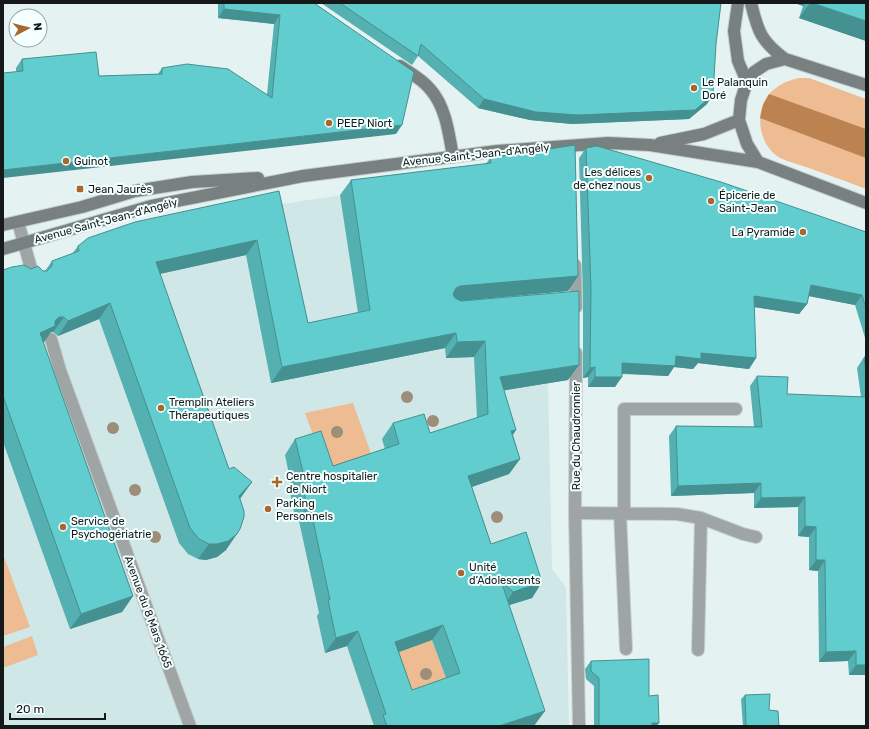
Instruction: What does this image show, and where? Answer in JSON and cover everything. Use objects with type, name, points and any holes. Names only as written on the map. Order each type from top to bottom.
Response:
[{"type":"main road","points":[[738,3],[734,31],[738,61],[747,82]]},
{"type":"main road","points":[[751,3],[757,28],[772,49],[785,59],[866,84]]},
{"type":"main road","points":[[758,162],[747,144],[740,120],[741,100],[747,82],[754,72],[766,64],[785,59]]},
{"type":"main road","points":[[393,61],[419,79],[430,89],[439,101],[447,124],[454,157]]},
{"type":"main road","name":"Avenue Saint-Jean-d'Angély","points":[[650,145],[704,134],[740,120]]},
{"type":"main road","name":"Avenue Saint-Jean-d'Angély","points":[[3,249],[151,206],[303,176],[497,151],[571,150],[608,143],[650,145],[758,162],[866,204]]},
{"type":"main road","name":"Avenue Saint-Jean-d'Angély","points":[[3,225],[82,207],[135,191],[192,182],[303,176]]},
{"type":"street","points":[[18,222],[34,279]]},
{"type":"street","points":[[574,253],[572,298],[576,320]]},
{"type":"street","name":"Avenue du 8 Mars 1665","points":[[51,339],[63,377],[190,726]]},
{"type":"street","name":"Rue du Chaudronnier","points":[[576,343],[575,513],[579,726]]},
{"type":"street","points":[[626,649],[622,514],[624,409],[736,409]]},
{"type":"street","points":[[575,513],[677,514],[700,518],[743,534],[756,537]]},
{"type":"street","points":[[698,650],[700,518]]},
{"type":"shaded area","points":[[799,78],[809,78],[866,99],[866,189],[783,159],[772,151],[764,140],[760,120],[764,101],[776,88],[782,84]]},
{"type":"shaded area","points":[[769,94],[866,129],[866,158],[760,118],[763,105]]},
{"type":"shaded area","name":"Centre hospitalier de Niort","points":[[370,191],[475,357],[530,386],[548,384],[552,569],[566,587],[569,726],[3,726],[3,284],[268,206]]},
{"type":"shaded area","points":[[353,403],[372,456],[326,471],[305,413]]},
{"type":"shaded area","points":[[3,554],[30,627],[3,636]]},
{"type":"shaded area","points":[[32,636],[38,655],[3,668],[3,647]]},
{"type":"shaded area","points":[[432,640],[450,689],[402,705],[385,657]]},
{"type":"building","points":[[224,3],[314,3],[414,72],[402,125],[3,170],[3,73],[23,71],[22,59],[96,52],[99,76],[162,74],[162,68],[187,64],[228,69],[272,98],[280,15],[224,9]]},
{"type":"building","points":[[340,3],[721,3],[716,44],[713,95],[695,110],[578,115],[536,112],[484,99],[421,44],[418,56]]},
{"type":"building","points":[[812,3],[866,3],[866,21]]},
{"type":"building","points":[[575,145],[578,276],[460,286],[456,288],[453,294],[455,298],[461,301],[579,291],[579,365],[500,377],[516,430],[511,431],[520,459],[468,476],[491,544],[526,532],[542,582],[513,592],[501,581],[545,711],[499,726],[387,726],[383,715],[386,714],[358,631],[336,638],[328,600],[330,600],[310,506],[307,507],[301,477],[304,476],[295,439],[321,431],[333,466],[399,444],[393,423],[424,414],[430,433],[488,414],[485,341],[457,342],[456,333],[282,367],[257,240],[156,262],[229,469],[234,467],[252,482],[239,496],[244,511],[244,517],[237,534],[228,541],[217,544],[209,544],[199,539],[190,528],[110,303],[68,321],[64,317],[59,317],[55,321],[55,326],[40,333],[133,596],[81,614],[3,396],[3,270],[24,265],[31,269],[38,266],[43,271],[47,271],[52,266],[52,261],[79,251],[78,246],[88,238],[135,222],[279,191],[308,323],[370,310],[351,180],[491,163],[490,158]],"holes":[[[443,625],[460,673],[412,690],[395,642]]]},
{"type":"building","points":[[597,146],[721,182],[866,232],[866,308],[862,295],[811,285],[807,304],[754,296],[756,358],[701,353],[701,359],[676,356],[675,366],[622,363],[622,377],[595,377],[595,367],[590,368],[591,288],[586,148]]},
{"type":"building","points":[[866,356],[866,371],[864,358]]},
{"type":"building","points":[[757,376],[788,377],[787,394],[866,397],[866,665],[856,665],[856,651],[826,652],[825,560],[816,560],[816,527],[805,526],[805,497],[761,498],[761,483],[678,486],[676,426],[762,427]]},
{"type":"building","points":[[649,659],[649,696],[658,695],[659,723],[652,723],[652,726],[599,726],[599,678],[591,671],[591,661]]},
{"type":"building","points":[[770,694],[769,710],[778,711],[779,726],[746,726],[745,695]]},
{"type":"place","name":"Le Palanquin Doré","points":[[694,88]]},
{"type":"place","name":"PEEP Niort","points":[[329,123]]},
{"type":"place","name":"Guinot","points":[[66,161]]},
{"type":"place","name":"Les délices de chez nous","points":[[649,178]]},
{"type":"place","name":"Jean Jaurès","points":[[80,189]]},
{"type":"place","name":"Épicerie de Saint-Jean","points":[[711,201]]},
{"type":"place","name":"La Pyramide","points":[[803,232]]},
{"type":"place","name":"Tremplin Ateliers Thérapeutiques","points":[[161,408]]},
{"type":"place","name":"Centre hospitalier de Niort","points":[[277,482]]},
{"type":"place","name":"Parking Personnels","points":[[268,509]]},
{"type":"place","name":"Service de Psychogériatrie","points":[[63,527]]},
{"type":"place","name":"Unité d’Adolescents","points":[[461,573]]}]
